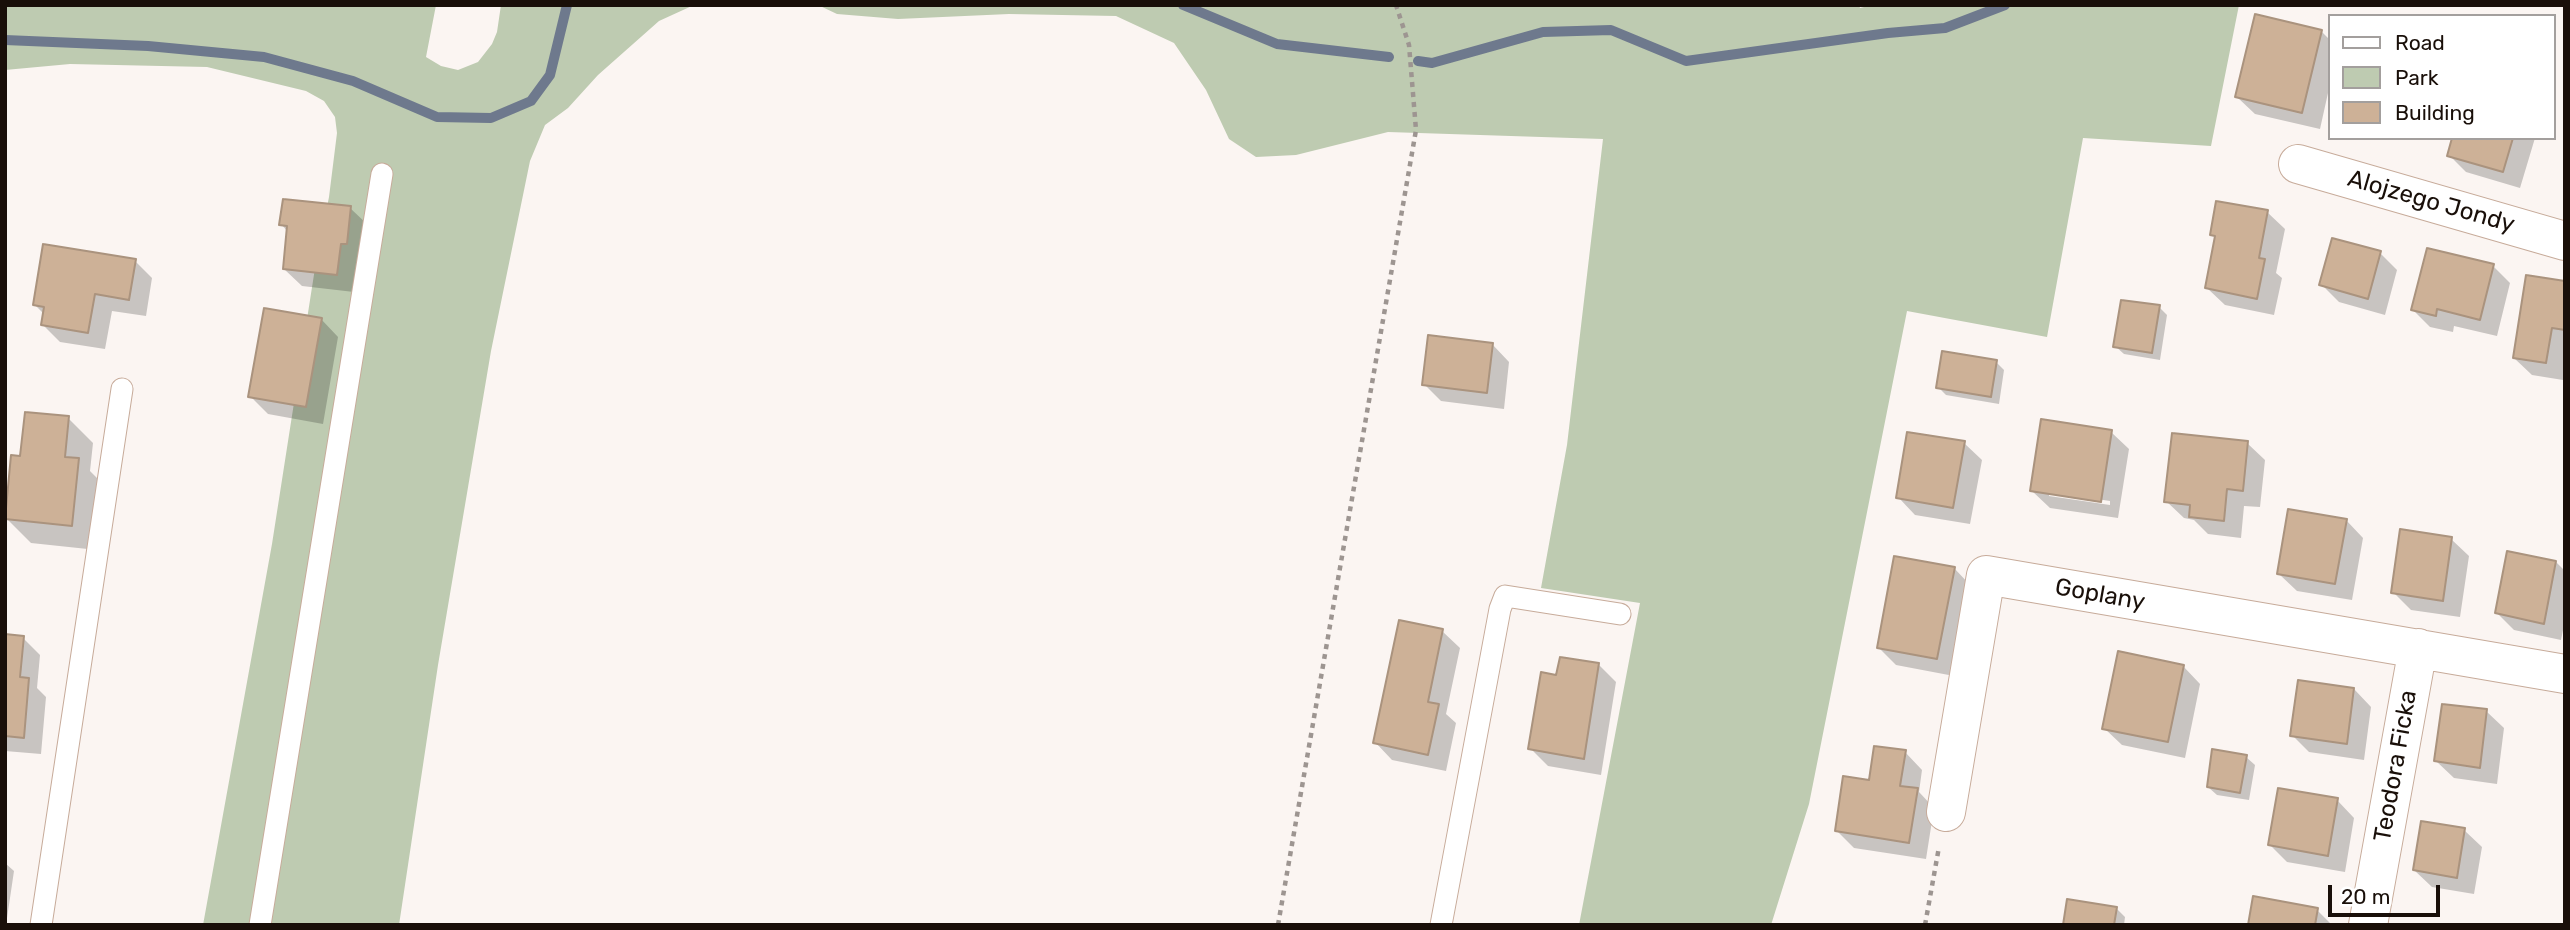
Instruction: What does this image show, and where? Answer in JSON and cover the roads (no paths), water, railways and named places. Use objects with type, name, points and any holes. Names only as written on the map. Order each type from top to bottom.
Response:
[{"type":"street","name":"Alojzego Jondy","points":[[2298,164],[2565,241]]},
{"type":"street","name":"Goplany","points":[[1946,812],[1986,575],[2565,674]]},
{"type":"street","name":"Teodora Ficka","points":[[2368,925],[2418,648]]},
{"type":"lane","points":[[260,925],[382,174]]},
{"type":"lane","points":[[41,925],[122,388]]},
{"type":"lane","points":[[1441,925],[1500,608],[1505,596],[1619,614]]},
{"type":"waterway","points":[[5,40],[148,46],[264,57],[353,81],[437,117],[491,118],[531,101],[550,75],[567,5]]},
{"type":"waterway","points":[[1183,5],[1277,44],[1389,57]]},
{"type":"waterway","points":[[1418,61],[1432,63],[1543,32],[1611,30],[1686,61],[1888,33],[1945,28],[2005,5]]}]
